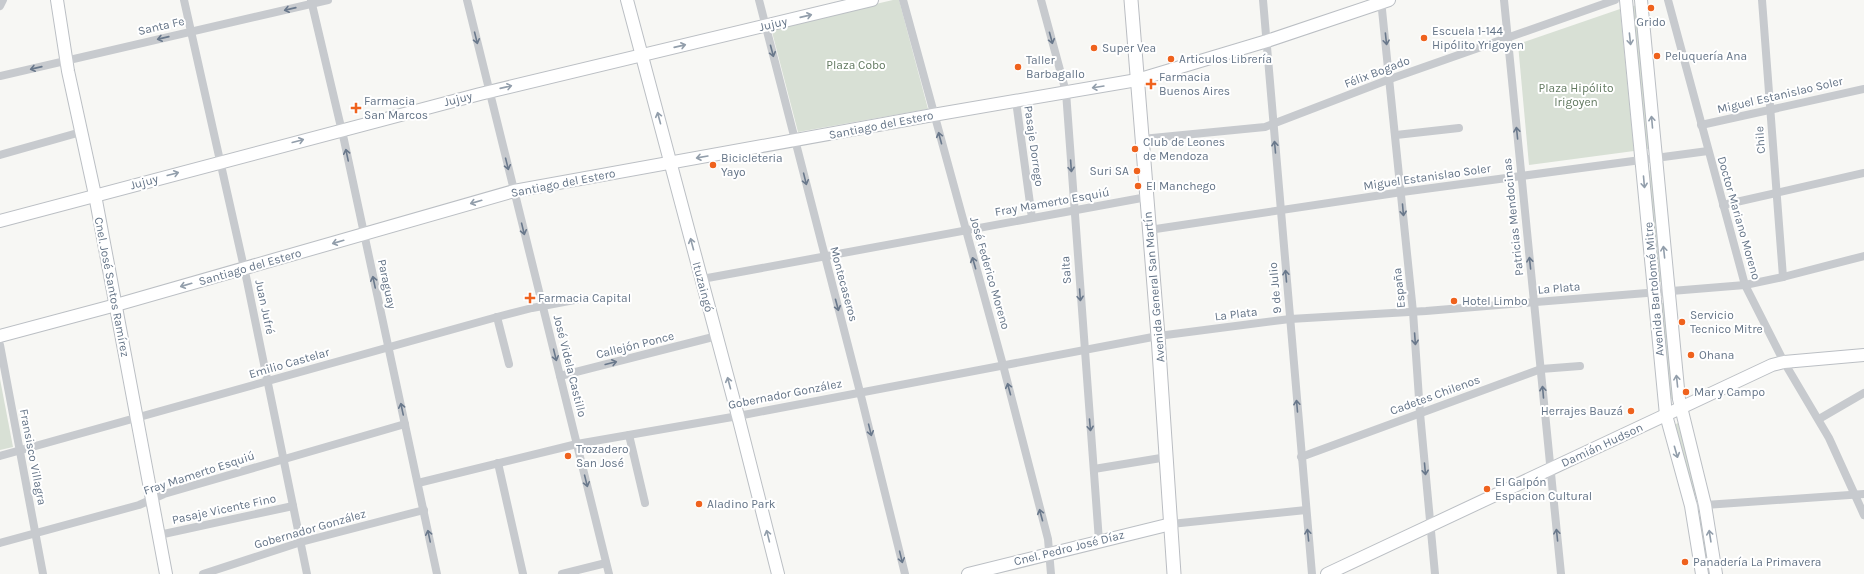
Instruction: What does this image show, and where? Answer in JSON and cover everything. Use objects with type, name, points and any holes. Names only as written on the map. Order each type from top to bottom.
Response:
[{"type":"main road","name":"Avenida General San Martín","points":[[1131,0],[1158,336],[1174,574]]},
{"type":"street","points":[[0,6],[3,0]]},
{"type":"street","name":"Cnel. José Santos Ramírez","points":[[57,0],[66,61],[95,195],[166,574]]},
{"type":"street","name":"Juan Jufré","points":[[184,0],[222,161],[307,574]]},
{"type":"street","name":"Santa Fe","points":[[0,76],[312,2],[328,0]]},
{"type":"street","name":"José Videla Castillo","points":[[467,0],[609,574]]},
{"type":"street","name":"Ituzaingó","points":[[627,0],[717,336],[778,574]]},
{"type":"street","name":"Montecaseros","points":[[759,0],[860,392],[905,574]]},
{"type":"street","name":"Jujuy","points":[[0,221],[341,129],[489,91],[872,0]]},
{"type":"street","name":"José Federico Moreno","points":[[904,0],[933,115],[1003,365],[1050,553],[1051,574]]},
{"type":"street","name":"Salta","points":[[1041,0],[1066,92],[1099,541]]},
{"type":"street","name":"9 de Julio","points":[[1263,0],[1312,574]]},
{"type":"street","name":"Patricias Mendocinas","points":[[1504,0],[1561,574]]},
{"type":"street","name":"Félix Bogado","points":[[1142,139],[1273,125],[1390,79],[1615,0]]},
{"type":"street","name":"Avenida Bartolomé Mitre","points":[[1626,0],[1666,415],[1691,506],[1702,574]]},
{"type":"street","name":"Avenida Bartolomé Mitre","points":[[1641,0],[1680,408],[1705,505],[1716,574]]},
{"type":"street","name":"Doctor Mariano Moreno","points":[[1668,0],[1745,285],[1784,362],[1838,456],[1864,515]]},
{"type":"street","name":"Chile","points":[[1762,0],[1783,278]]},
{"type":"street","name":"Santiago del Estero","points":[[0,336],[116,306],[514,191],[933,115],[1137,80],[1267,41],[1384,1]]},
{"type":"street","name":"España","points":[[1384,1],[1390,79],[1413,312],[1420,413],[1435,574]]},
{"type":"street","name":"Paraguay","points":[[312,2],[389,348],[437,574]]},
{"type":"street","name":"Miguel Estanislao Soler","points":[[1701,125],[1864,89]]},
{"type":"street","name":"Pasaje Dorrego","points":[[1016,101],[1032,218]]},
{"type":"street","points":[[1396,135],[1459,128]]},
{"type":"street","points":[[0,155],[81,132]]},
{"type":"street","name":"Miguel Estanislao Soler","points":[[1150,230],[1521,175],[1708,151]]},
{"type":"street","points":[[1723,205],[1864,173]]},
{"type":"street","name":"Fray Mamerto Esquiú","points":[[702,279],[1147,197]]},
{"type":"street","name":"La Plata","points":[[1158,336],[1290,320],[1413,312],[1745,285],[1783,278],[1864,256]]},
{"type":"street","name":"Emilio Castelar","points":[[0,456],[496,317],[585,298]]},
{"type":"street","points":[[496,317],[509,364]]},
{"type":"street","name":"Callejón Ponce","points":[[560,376],[717,336]]},
{"type":"street","name":"Gobernador González","points":[[418,483],[577,444],[738,416],[1158,336]]},
{"type":"street","name":"Fransisco Villagra","points":[[0,345],[43,574]]},
{"type":"street","name":"Damián Hudson","points":[[1326,574],[1772,365],[1784,362],[1864,355]]},
{"type":"street","name":"Cadetes Chilenos","points":[[1301,457],[1541,369],[1580,366]]},
{"type":"street","points":[[1818,419],[1864,393]]},
{"type":"street","name":"Fray Mamerto Esquiú","points":[[0,543],[139,505],[152,499],[284,458],[405,424]]},
{"type":"street","points":[[629,435],[645,503]]},
{"type":"street","points":[[1094,469],[1167,457]]},
{"type":"street","points":[[498,463],[524,574]]},
{"type":"street","points":[[1691,506],[1864,494]]},
{"type":"street","name":"Pasaje Vicente Fino","points":[[159,535],[293,506]]},
{"type":"street","name":"Gobernador González","points":[[203,574],[301,542],[424,510]]},
{"type":"street","points":[[1171,524],[1306,510]]},
{"type":"street","name":"Cnel. Pedro José Díaz","points":[[968,574],[1171,524]]},
{"type":"street","points":[[562,574],[606,563]]},
{"type":"green space","name":"Plaza Cobo","points":[[893,0],[899,0],[928,109],[798,132],[771,28]]},
{"type":"green space","points":[[1636,5],[1650,149],[1646,149],[1631,7]]},
{"type":"green space","name":"Plaza Hipólito Irigoyen","points":[[1620,9],[1634,151],[1529,165],[1518,44]]},
{"type":"green space","points":[[1652,170],[1662,282],[1658,282],[1647,171]]},
{"type":"green space","points":[[1660,303],[1665,303],[1674,398],[1669,400]]},
{"type":"green space","points":[[0,379],[13,447],[0,450]]},
{"type":"green space","points":[[1678,423],[1698,496],[1694,497],[1674,425]]},
{"type":"green space","points":[[1697,518],[1702,518],[1711,574],[1706,574]]},
{"type":"place","name":"Grido","points":[[1651,8]]},
{"type":"place","name":"Escuela 1-144 Hipólito Yrigoyen","points":[[1424,38]]},
{"type":"place","name":"Super Vea","points":[[1094,48]]},
{"type":"place","name":"Peluquería Ana","points":[[1657,56]]},
{"type":"place","name":"Articulos Librería","points":[[1171,59]]},
{"type":"place","name":"Taller Barbagallo","points":[[1018,67]]},
{"type":"place","name":"Farmacia Buenos Aires","points":[[1151,84]]},
{"type":"place","name":"Farmacia San Marcos","points":[[356,108]]},
{"type":"place","name":"Club de Leones de Mendoza","points":[[1135,149]]},
{"type":"place","name":"Bicicleteria Yayo","points":[[713,165]]},
{"type":"place","name":"Suri SA","points":[[1137,171]]},
{"type":"place","name":"El Manchego","points":[[1138,186]]},
{"type":"place","name":"Farmacia Capital","points":[[530,298]]},
{"type":"place","name":"Hotel Limbo","points":[[1454,301]]},
{"type":"place","name":"Servicio Tecnico Mitre","points":[[1682,322]]},
{"type":"place","name":"Ohana","points":[[1691,355]]},
{"type":"place","name":"Mar y Campo","points":[[1686,392]]},
{"type":"place","name":"Herrajes Bauzá","points":[[1631,411]]},
{"type":"place","name":"Trozadero San José","points":[[568,456]]},
{"type":"place","name":"El Galpón Espacion Cultural","points":[[1487,489]]},
{"type":"place","name":"Aladino Park","points":[[699,504]]},
{"type":"place","name":"Panadería La Primavera","points":[[1685,562]]}]
